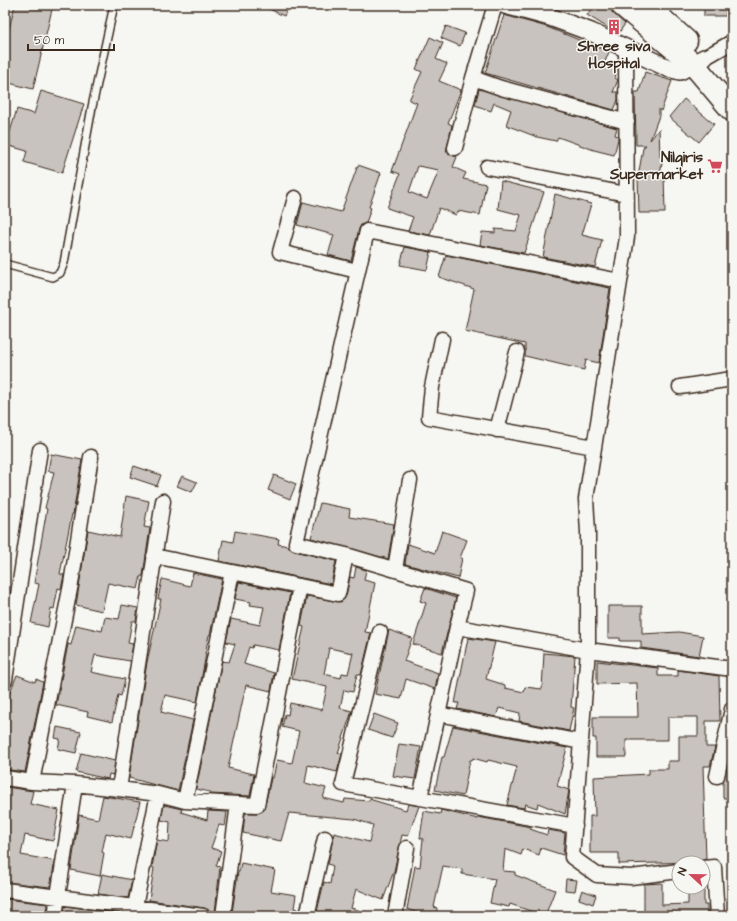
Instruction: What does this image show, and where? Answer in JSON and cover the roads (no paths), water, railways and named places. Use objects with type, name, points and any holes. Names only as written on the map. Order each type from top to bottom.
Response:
[{"type":"highway","points":[[622,5],[699,62],[732,90]]},
{"type":"highway","points":[[646,5],[699,62],[732,110]]},
{"type":"street","points":[[455,148],[473,78],[496,5]]},
{"type":"street","points":[[505,5],[550,17],[591,32],[626,49],[680,71],[699,62],[732,42]]},
{"type":"street","points":[[626,49],[627,237],[586,499],[588,532],[588,650],[572,857],[597,876],[631,878],[671,872]]},
{"type":"street","points":[[473,78],[501,88],[627,122]]},
{"type":"street","points":[[487,167],[626,194]]},
{"type":"street","points":[[295,198],[280,252],[357,271]]},
{"type":"street","points":[[420,798],[466,591],[346,555],[296,543],[367,231],[620,281]]},
{"type":"street","points":[[442,339],[432,386],[428,411],[429,417],[594,447]]},
{"type":"street","points":[[497,430],[517,352]]},
{"type":"street","points":[[680,388],[732,379]]},
{"type":"street","points":[[5,680],[6,660],[40,450]]},
{"type":"street","points":[[32,782],[70,584],[91,457]]},
{"type":"street","points":[[395,569],[410,480]]},
{"type":"street","points":[[119,789],[163,501]]},
{"type":"street","points":[[154,556],[338,594],[346,555]]},
{"type":"street","points":[[185,801],[232,572]]},
{"type":"street","points":[[5,778],[32,782],[75,784],[119,789],[158,794],[185,801],[257,805],[300,586]]},
{"type":"street","points":[[457,627],[588,650],[732,669]]},
{"type":"street","points":[[380,632],[343,784],[575,826]]},
{"type":"street","points":[[717,776],[732,709]]},
{"type":"street","points":[[438,714],[581,742]]},
{"type":"street","points":[[55,916],[60,896],[75,784]]},
{"type":"street","points":[[134,911],[158,794]]},
{"type":"street","points":[[223,916],[238,804]]},
{"type":"street","points":[[307,916],[325,838]]},
{"type":"street","points":[[395,916],[407,848]]},
{"type":"street","points":[[711,867],[714,867],[717,916]]},
{"type":"street","points":[[5,890],[60,896],[134,911],[203,916]]},
{"type":"lane","points":[[5,264],[53,277],[60,273],[64,263],[92,106],[114,5]]},
{"type":"place","name":"Shree siva Hospital","points":[[614,27]]},
{"type":"place","name":"Nilgiris Supermarket","points":[[715,166]]}]
